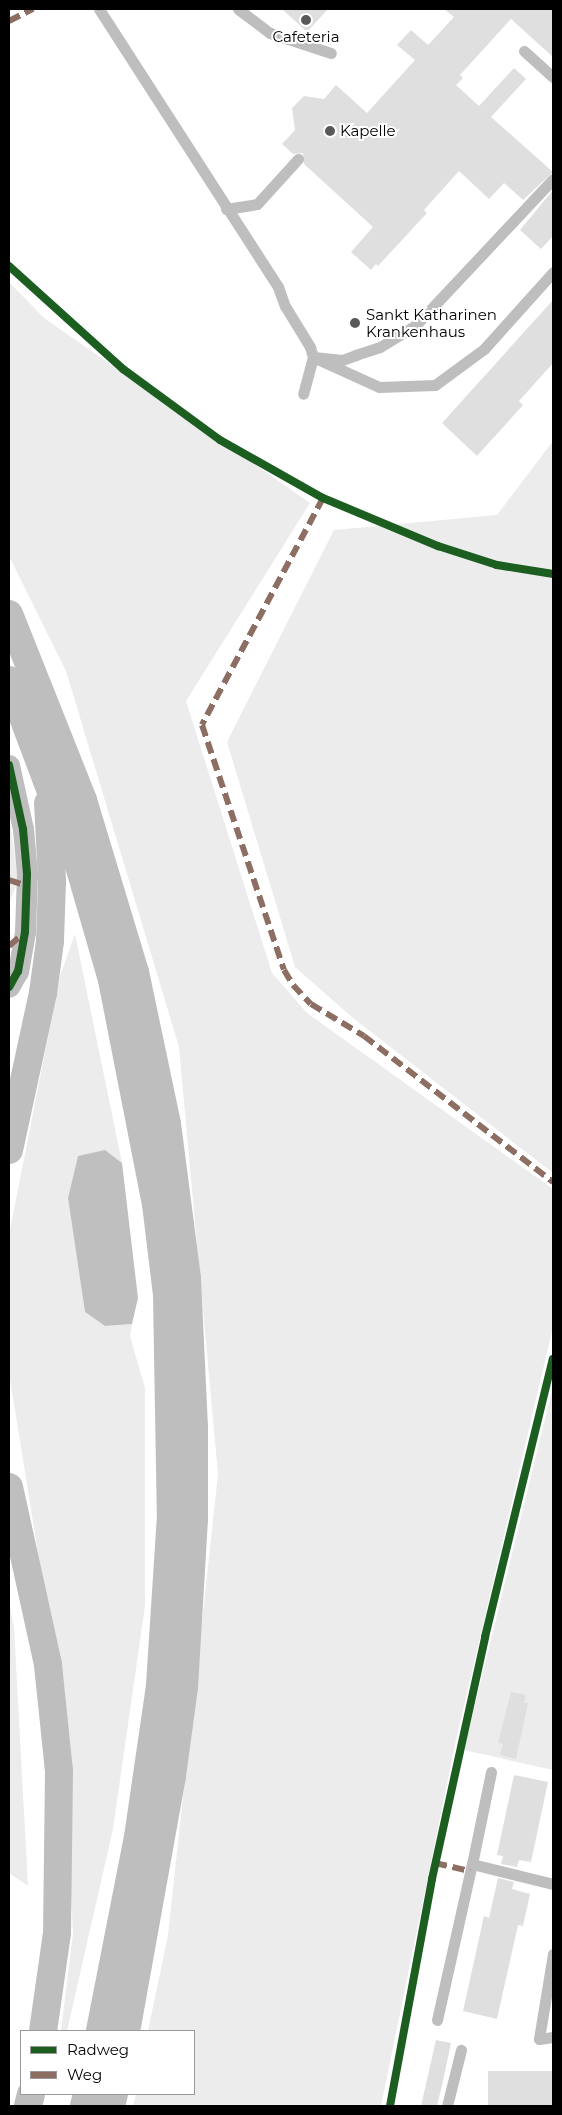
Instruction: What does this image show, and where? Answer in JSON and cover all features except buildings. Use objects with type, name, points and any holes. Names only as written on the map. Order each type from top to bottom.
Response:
[{"type":"highway","points":[[9,614],[80,792],[135,972],[167,1124],[187,1279],[193,1419],[194,1519],[184,1687],[169,1796],[126,2030]]},
{"type":"highway","points":[[9,680],[46,774],[80,869],[112,980],[154,1196],[167,1295],[171,1515],[160,1686],[141,1819],[100,2030]]},
{"type":"highway","points":[[9,1150],[43,994],[50,941],[52,881],[46,774]]},
{"type":"highway","points":[[9,1487],[48,1665],[58,1755],[60,1868],[58,1923],[43,2030]]},
{"type":"street","points":[[9,765],[23,830],[27,874],[25,932],[18,971],[9,987]]},
{"type":"street","points":[[9,946],[25,932]]},
{"type":"lane","points":[[99,9],[278,287],[313,357],[379,387],[435,385],[484,348],[553,272]]},
{"type":"lane","points":[[238,9],[270,32],[331,53]]},
{"type":"lane","points":[[524,51],[553,77]]},
{"type":"lane","points":[[226,209],[258,204],[298,159]]},
{"type":"lane","points":[[313,357],[332,360],[349,357],[380,347],[416,326],[553,179]]},
{"type":"lane","points":[[303,394],[313,357]]},
{"type":"lane","points":[[437,2020],[491,1772]]},
{"type":"lane","points":[[472,1864],[553,1884]]},
{"type":"lane","points":[[553,1954],[540,2039],[553,2037]]},
{"type":"lane","points":[[447,2106],[461,2050]]},
{"type":"shaded area","points":[[9,282],[44,318],[310,503],[186,701],[272,973],[307,1013],[553,1189],[553,1327],[456,1740],[381,2106],[133,2106],[136,2095],[195,2095],[195,2030],[148,2030],[168,1935],[218,1474],[179,1047],[66,671],[9,556]]},
{"type":"shaded area","points":[[553,441],[553,1173],[353,1018],[295,967],[227,742],[334,530],[497,515]]},
{"type":"shaded area","points":[[9,814],[18,881],[9,904]]},
{"type":"shaded area","points":[[75,934],[122,1163],[105,1151],[78,1156],[68,1198],[85,1312],[105,1326],[132,1324],[130,1336],[145,1388],[145,1606],[113,1829],[67,2030],[61,2030],[73,1933],[62,1702],[9,1373],[9,1235],[60,976]]},
{"type":"shaded area","points":[[105,1150],[122,1163],[138,1298],[132,1324],[105,1326],[85,1312],[68,1198],[78,1156]]},
{"type":"shaded area","points":[[553,1386],[553,1770],[464,1750]]},
{"type":"shaded area","points":[[9,1602],[14,1627],[28,1886],[9,1873]]},
{"type":"marked path","points":[[9,21],[33,9]]},
{"type":"marked path","points":[[323,498],[202,725],[284,970],[293,985],[311,1004],[364,1036],[553,1182]]},
{"type":"marked path","points":[[9,880],[27,886]]},
{"type":"marked path","points":[[9,946],[24,933]]},
{"type":"marked path","points":[[435,1863],[470,1871]]},
{"type":"cycle path","points":[[9,266],[123,369],[220,440],[323,498],[438,546],[497,565],[553,574]]},
{"type":"cycle path","points":[[9,765],[23,829],[27,874],[25,932],[18,971],[9,987]]},
{"type":"cycle path","points":[[390,2106],[432,1879],[485,1637],[553,1359]]},
{"type":"place","name":"Cafeteria","points":[[306,20]]},
{"type":"place","name":"Kapelle","points":[[330,131]]},
{"type":"place","name":"Sankt Katharinen Krankenhaus","points":[[355,323]]}]
